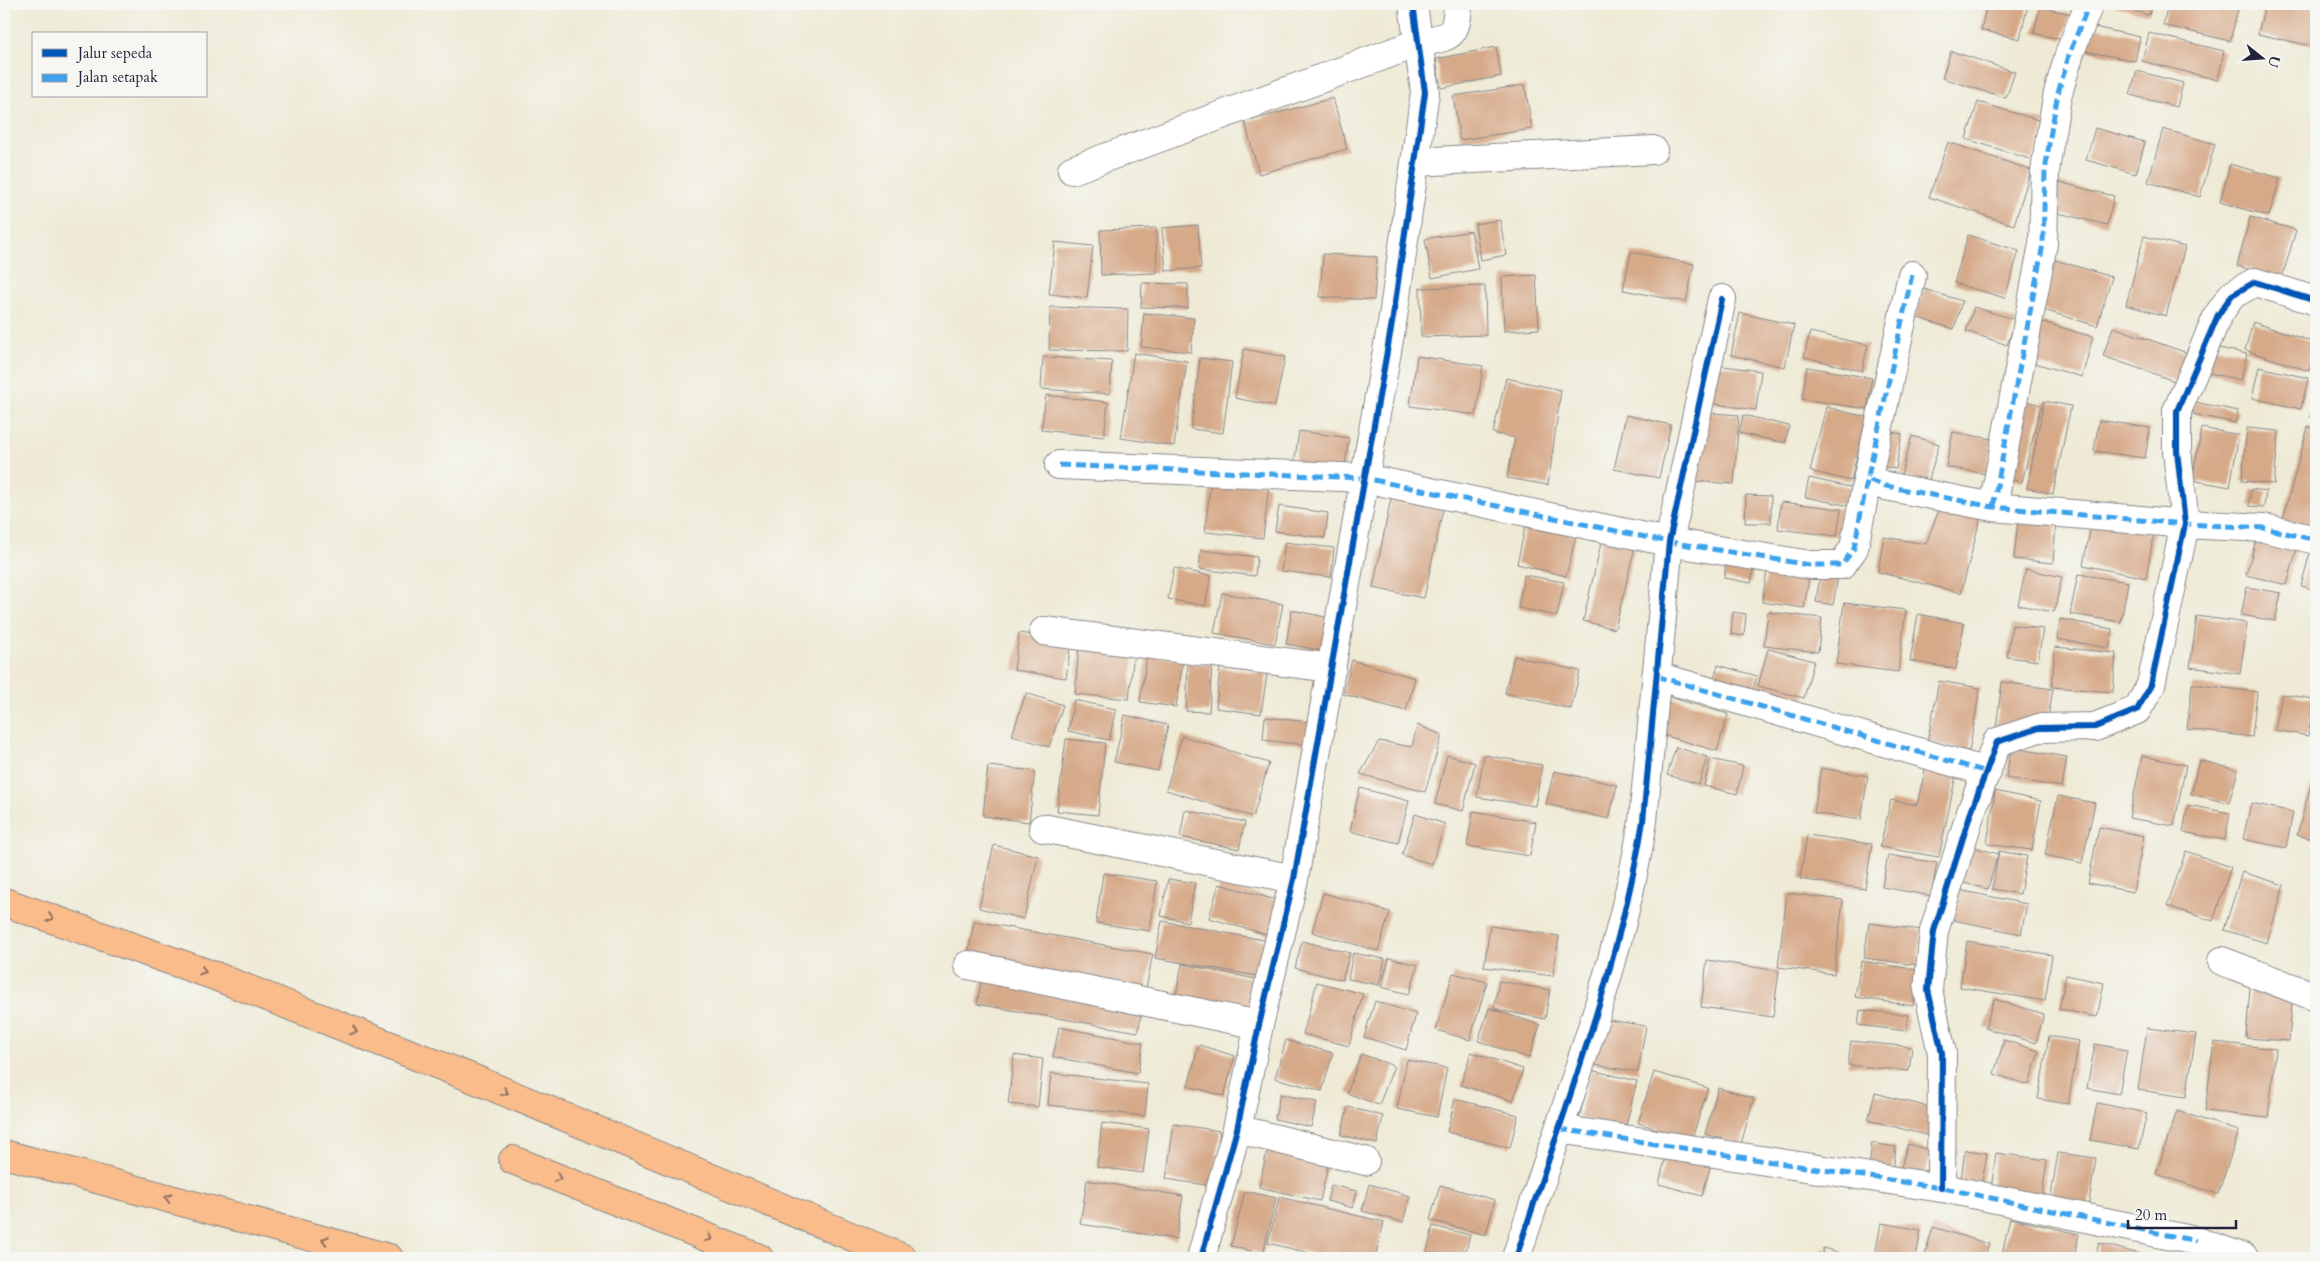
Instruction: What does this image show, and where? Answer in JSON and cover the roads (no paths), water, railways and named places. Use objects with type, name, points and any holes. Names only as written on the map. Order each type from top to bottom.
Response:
[{"type":"highway","points":[[4,902],[215,976],[474,1078],[903,1258]]},
{"type":"highway","points":[[4,1154],[389,1258]]},
{"type":"highway","points":[[513,1160],[759,1258]]},
{"type":"street","points":[[1201,1258],[1237,1129],[1259,1025],[1294,879],[1392,317],[1425,92],[1413,4]]},
{"type":"street","points":[[1072,170],[1418,43],[1446,37],[1457,26],[1458,4]]},
{"type":"street","points":[[1993,506],[2043,244],[2045,172],[2058,93],[2070,52],[2090,4]]},
{"type":"street","points":[[1415,162],[1652,150]]},
{"type":"street","points":[[1060,465],[1364,478],[1669,542],[1810,566],[1842,565],[1854,548],[1912,275]]},
{"type":"street","points":[[1941,1188],[1942,1054],[1928,990],[1934,930],[1970,814],[1998,742],[2039,728],[2095,727],[2137,710],[2151,685],[2184,524],[2177,451],[2177,411],[2218,316],[2232,294],[2255,282],[2316,301]]},
{"type":"street","points":[[1516,1258],[1560,1129],[1615,947],[1637,860],[1643,820],[1669,542],[1722,299]]},
{"type":"street","points":[[1868,476],[1878,484],[1993,506],[2184,524],[2264,528],[2316,540]]},
{"type":"street","points":[[1044,631],[1332,668]]},
{"type":"street","points":[[1656,676],[1987,772]]},
{"type":"street","points":[[1043,828],[1294,879]]},
{"type":"street","points":[[2222,961],[2316,997]]},
{"type":"street","points":[[968,965],[1259,1025]]},
{"type":"street","points":[[1237,1129],[1364,1161]]},
{"type":"street","points":[[1560,1129],[1941,1188],[2196,1241],[2246,1258]]}]
